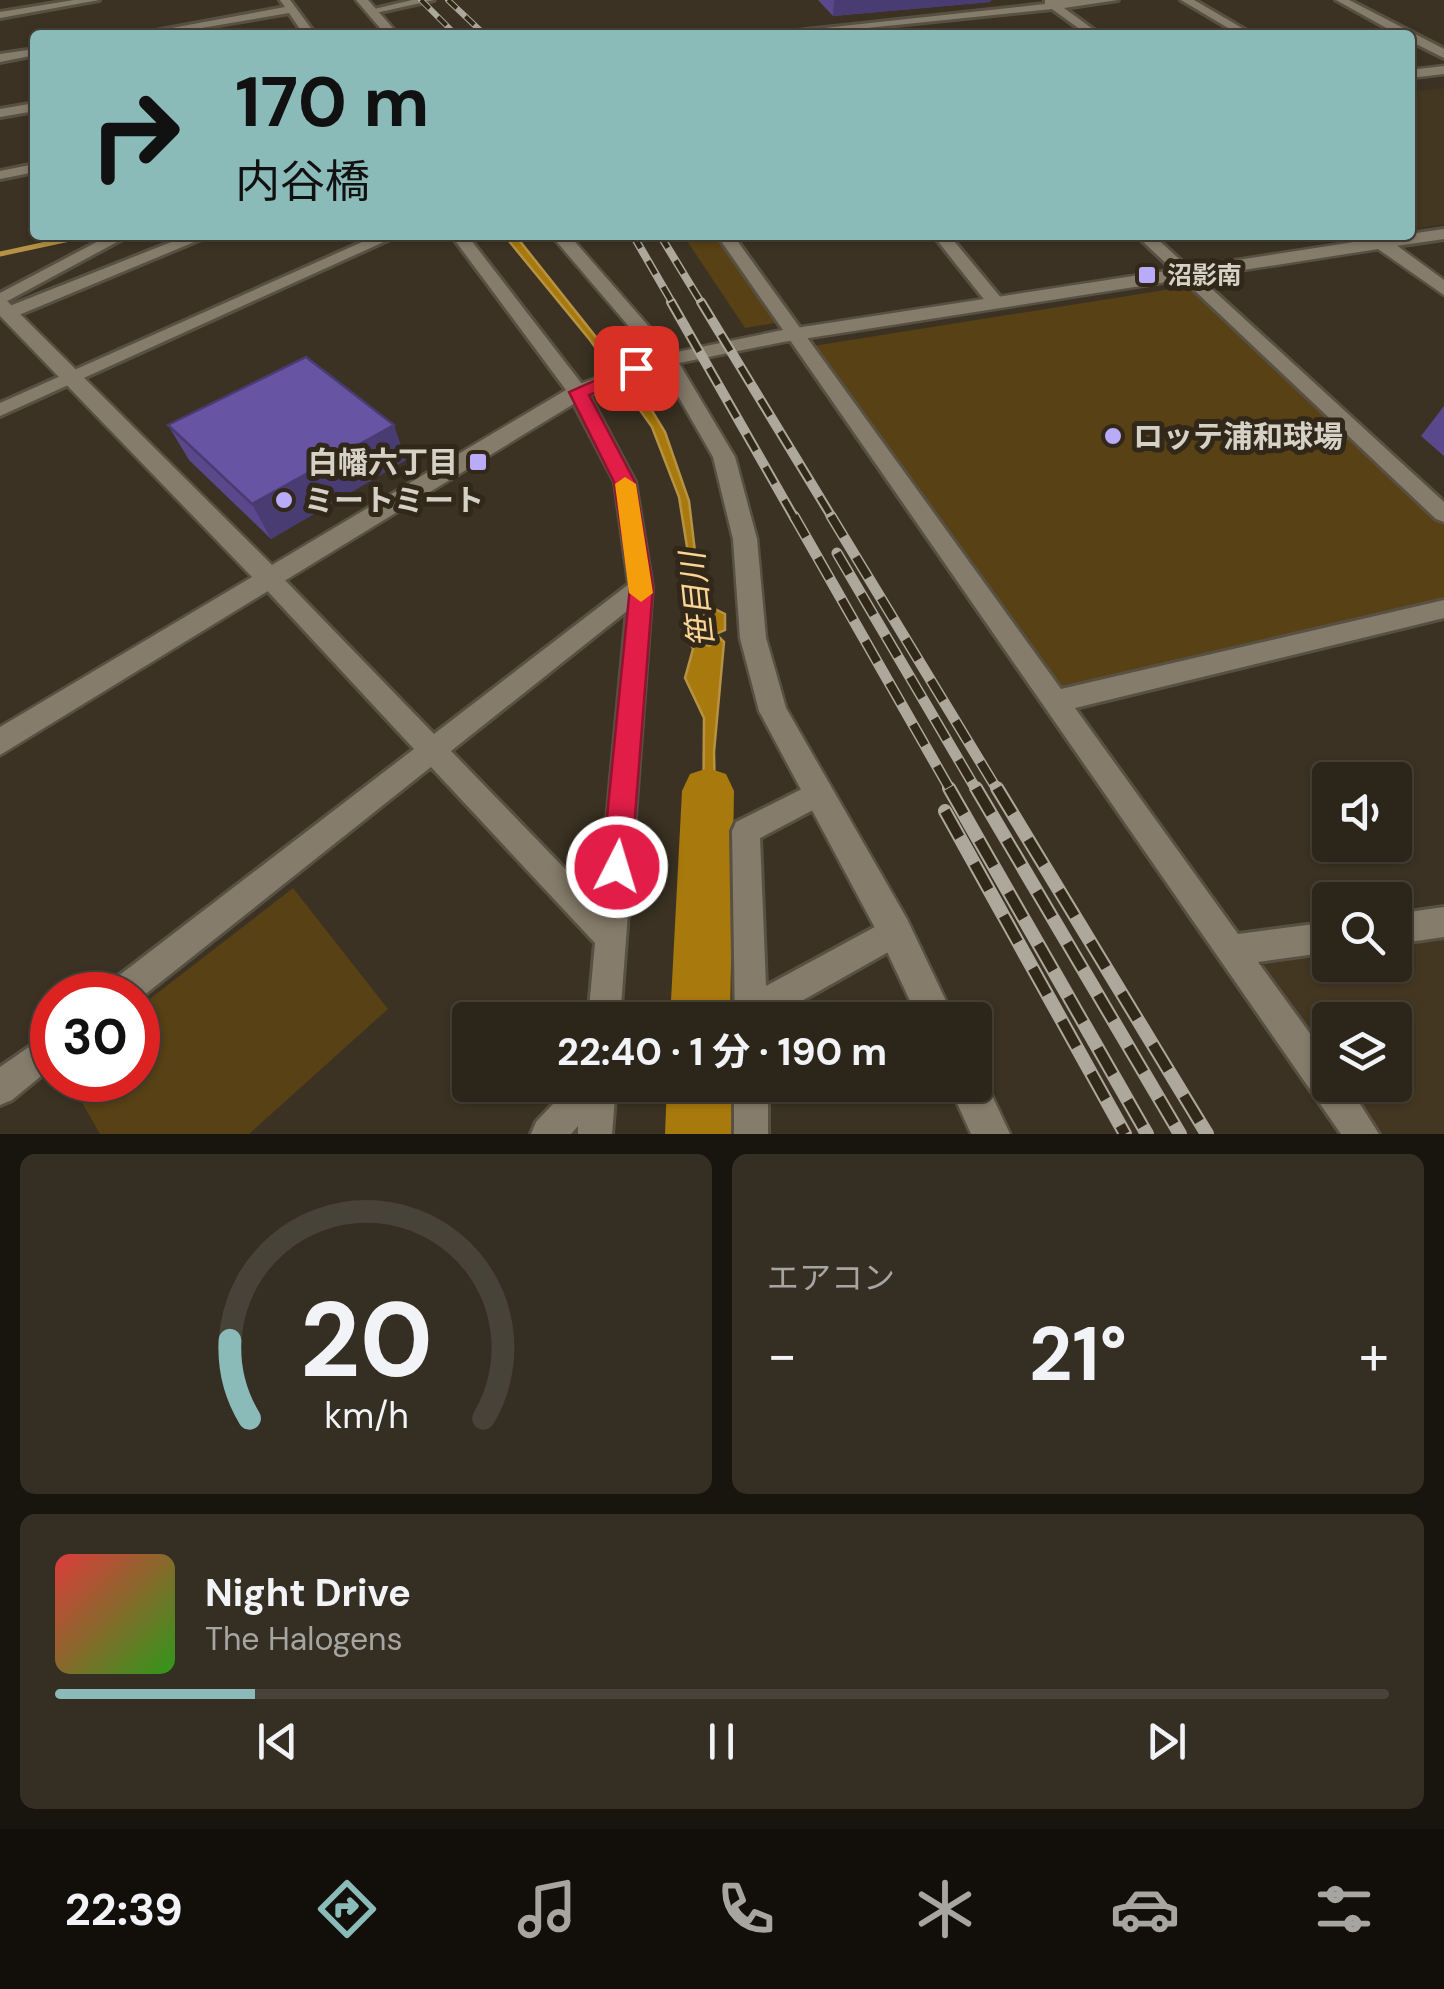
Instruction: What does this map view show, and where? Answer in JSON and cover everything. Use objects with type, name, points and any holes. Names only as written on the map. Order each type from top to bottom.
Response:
[{"type":"street","points":[[0,14],[94,0]]},
{"type":"street","points":[[367,5],[429,0]]},
{"type":"street","points":[[817,30],[1051,3],[1113,0]]},
{"type":"street","points":[[1186,0],[1239,30]]},
{"type":"street","points":[[1341,0],[1398,30]]},
{"type":"street","points":[[1051,3],[1088,30]]},
{"type":"street","points":[[181,30],[246,22],[288,4],[306,30]]},
{"type":"street","points":[[367,5],[390,30]]},
{"type":"street","points":[[912,20],[923,30]]},
{"type":"street","points":[[1415,39],[1444,54]]},
{"type":"street","points":[[0,58],[30,53]]},
{"type":"street","points":[[1415,73],[1444,70]]},
{"type":"street","points":[[0,113],[30,108]]},
{"type":"street","points":[[0,175],[30,169]]},
{"type":"street","points":[[1415,236],[1444,234]]},
{"type":"street","points":[[3,306],[114,240]]},
{"type":"street","points":[[3,306],[189,240]]},
{"type":"street","points":[[0,410],[380,240]]},
{"type":"street","points":[[463,240],[585,389],[625,482],[642,587],[606,1002]]},
{"type":"street","points":[[564,240],[659,360],[724,457],[745,538],[753,638],[772,711],[895,930],[929,1002]]},
{"type":"street","points":[[729,240],[1362,1134]]},
{"type":"street","points":[[945,240],[996,303]]},
{"type":"street","points":[[1149,240],[1444,514]]},
{"type":"street","points":[[0,742],[585,389],[659,360],[1370,240]]},
{"type":"street","points":[[1377,240],[1444,289]]},
{"type":"street","points":[[3,306],[269,578],[611,938]]},
{"type":"street","points":[[148,972],[642,587]]},
{"type":"street","points":[[1056,701],[1444,608]]},
{"type":"street","points":[[750,1002],[746,831],[818,793]]},
{"type":"street","points":[[1412,926],[1444,922]]},
{"type":"street","points":[[774,1002],[895,930]]},
{"type":"street","points":[[1232,950],[1312,939]]},
{"type":"street","points":[[0,1088],[30,1064]]},
{"type":"street","points":[[548,1134],[579,1102]]},
{"type":"street","points":[[595,1134],[596,1102]]},
{"type":"street","points":[[750,1102],[750,1134]]},
{"type":"street","points":[[976,1102],[991,1134]]},
{"type":"shaded area","points":[[1444,88],[1444,224],[1415,228],[1415,91]]},
{"type":"shaded area","points":[[686,240],[722,240],[781,322],[745,328]]},
{"type":"shaded area","name":"ロッテ浦和球場","points":[[1190,286],[1444,525],[1444,598],[1057,689],[813,346]]},
{"type":"shaded area","points":[[293,888],[388,1009],[249,1134],[100,1134],[82,1102],[160,1102],[160,991]]},
{"type":"shaded area","points":[[1444,922],[1444,1134],[1362,1134],[1339,1102],[1412,1102],[1412,1002],[1312,1002],[1312,1063],[1232,950],[1312,939],[1312,982],[1412,982],[1412,927]]},
{"type":"water","name":"笹目川","points":[[508,240],[519,240],[596,337],[617,353],[665,432],[689,501],[699,586],[713,608],[725,614],[725,630],[709,637],[705,644],[709,646],[719,637],[724,642],[714,752],[716,847],[703,846],[704,718],[685,678],[693,649],[685,631],[689,579],[683,563],[688,553],[679,497],[652,427],[590,340]]},
{"type":"building","points":[[306,357],[394,425],[252,504],[168,425]]},
{"type":"waterway","points":[[0,254],[65,240]]},
{"type":"waterway","name":"笹目川","points":[[701,1002],[708,791]]},
{"type":"waterway","name":"笹目川","points":[[698,1134],[699,1102]]},
{"type":"railway","points":[[421,0],[451,30]]},
{"type":"railway","points":[[448,0],[480,30]]},
{"type":"railway","points":[[636,240],[673,304]]},
{"type":"railway","points":[[663,240],[702,304]]},
{"type":"railway","points":[[671,302],[795,519]]},
{"type":"railway","points":[[701,302],[833,519]]},
{"type":"railway","points":[[794,516],[951,791]]},
{"type":"railway","points":[[831,516],[998,791]]},
{"type":"railway","points":[[837,553],[977,791]]},
{"type":"railway","points":[[949,788],[1147,1134]]},
{"type":"railway","points":[[976,788],[1180,1134]]},
{"type":"railway","points":[[997,788],[1207,1134]]},
{"type":"railway","points":[[945,811],[1125,1134]]},
{"type":"slow traffic","points":[[625,484],[641,593]]},
{"type":"place","name":"沼影南","points":[[1147,275]]},
{"type":"place","name":"ロッテ浦和球場","points":[[1113,436]]},
{"type":"place","name":"白幡六丁目","points":[[478,462]]},
{"type":"place","name":"ミートミート","points":[[284,500]]},
{"type":"route","points":[[617,867],[642,587],[625,482],[578,392],[636,368]]}]
